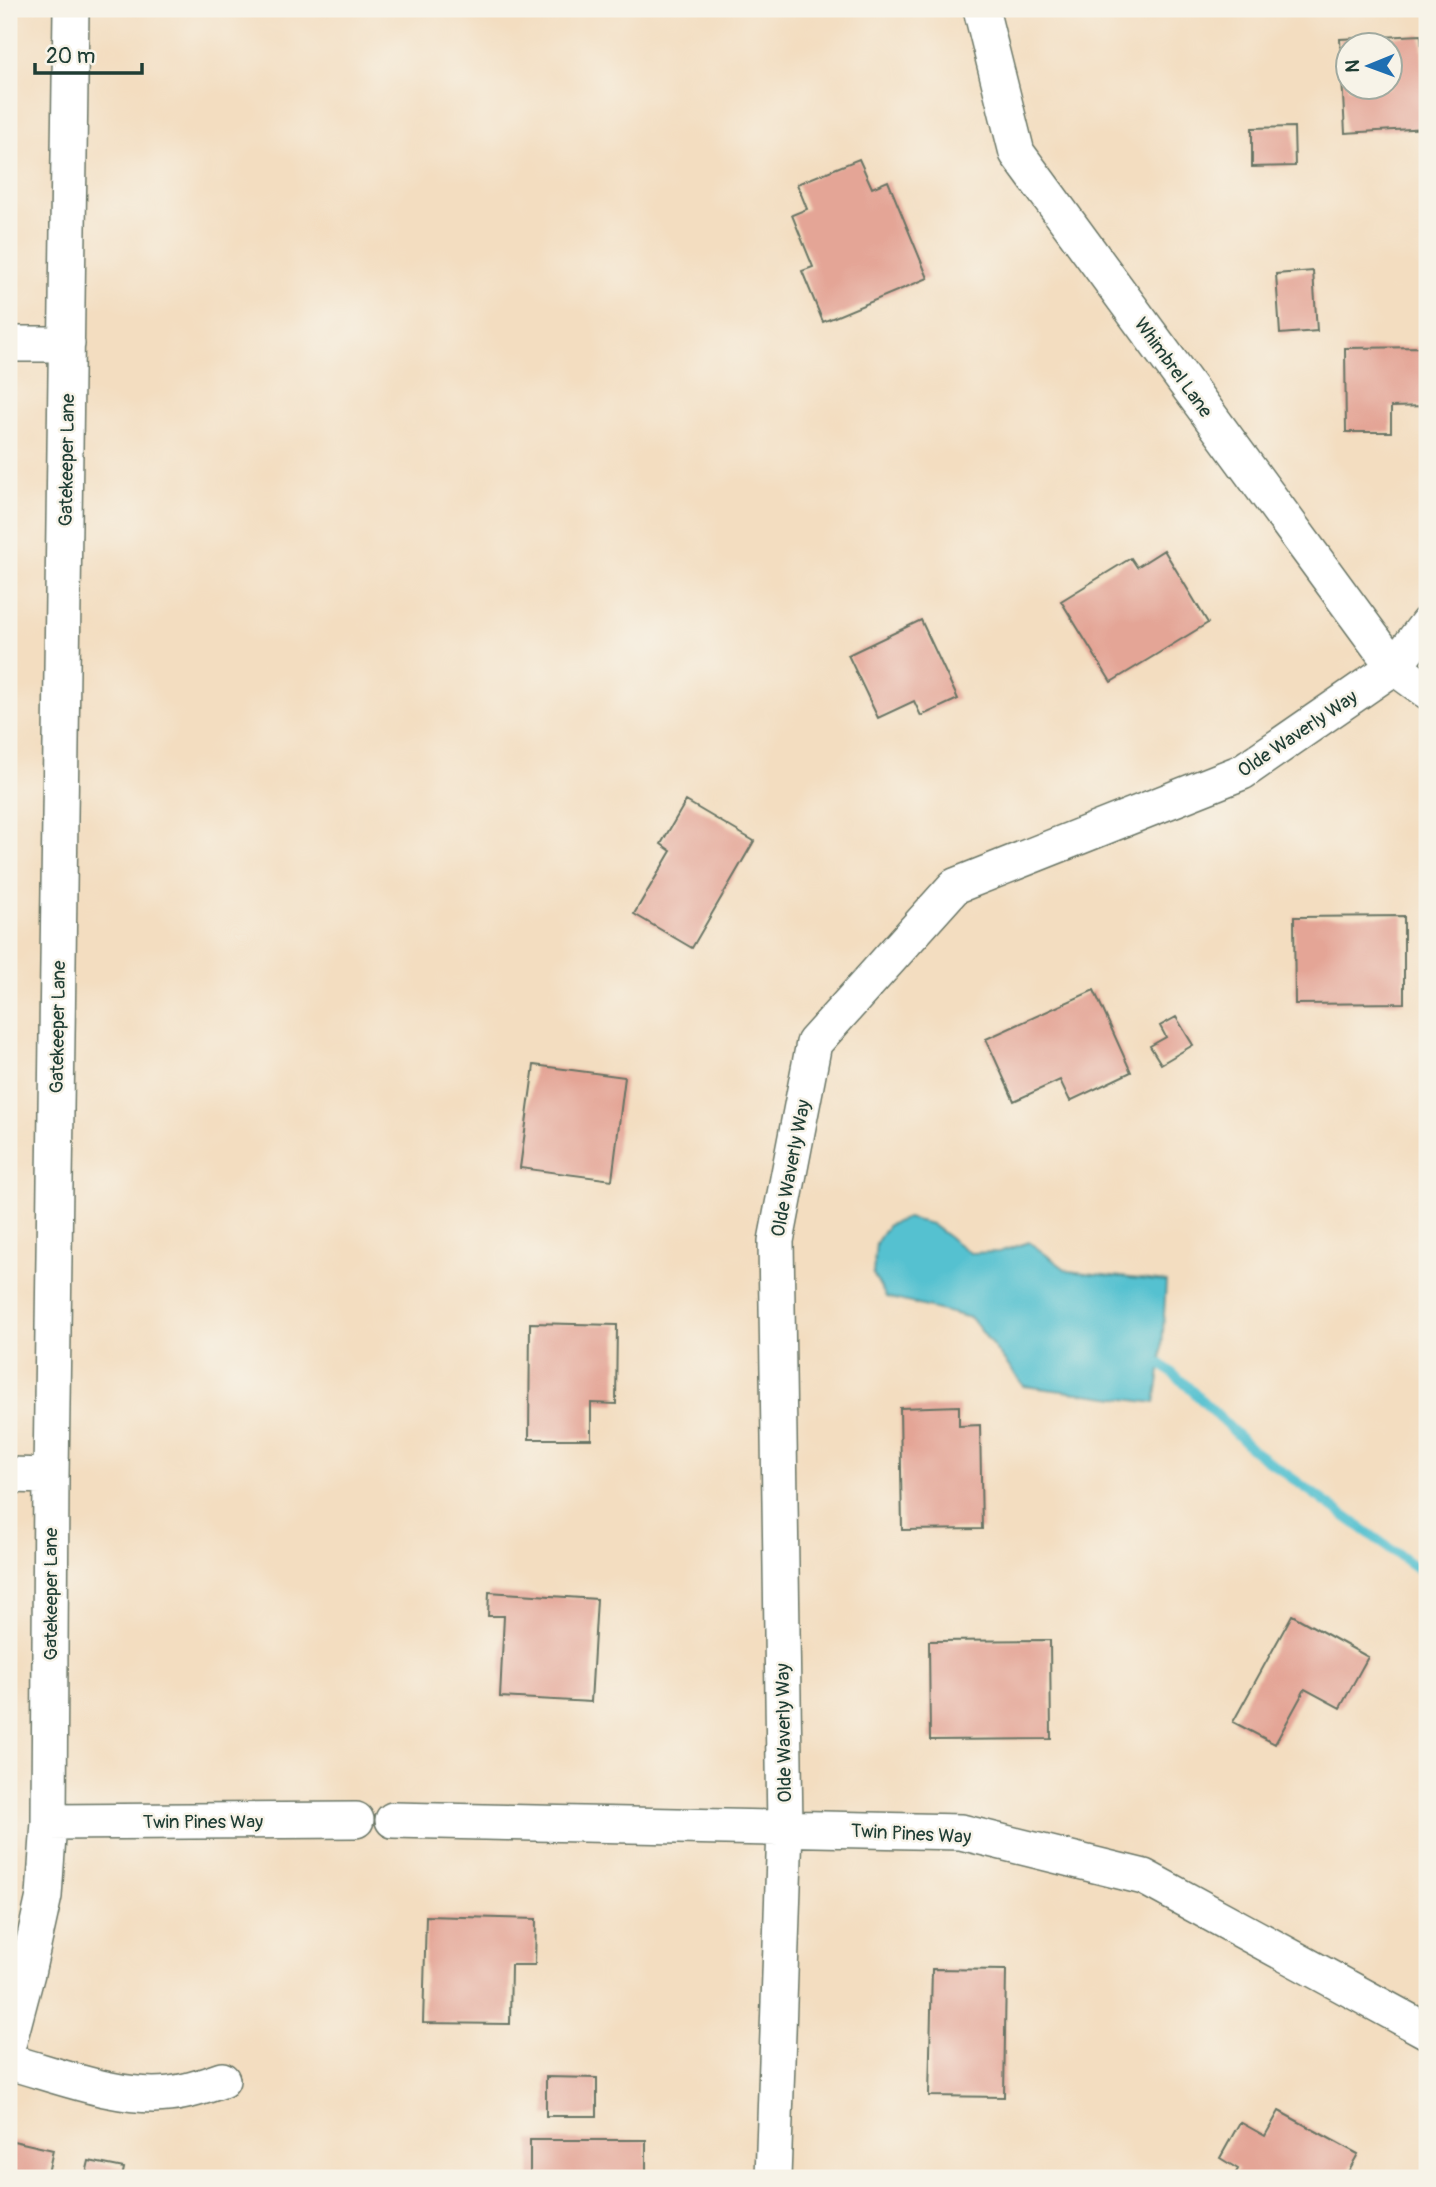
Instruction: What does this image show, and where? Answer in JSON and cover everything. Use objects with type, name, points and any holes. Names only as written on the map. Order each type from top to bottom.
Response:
[{"type":"street","name":"Gatekeeper Lane","points":[[9,2041],[44,1896],[49,1822],[51,1476],[72,9]]},
{"type":"street","name":"Whimbrel Lane","points":[[981,9],[1017,153],[1394,667],[1427,691]]},
{"type":"street","points":[[9,344],[67,344]]},
{"type":"street","name":"Olde Waverly Way","points":[[773,2178],[785,1828],[776,1241],[814,1044],[955,886],[1242,772],[1394,667],[1427,624]]},
{"type":"street","points":[[9,1475],[51,1476]]},
{"type":"street","name":"Twin Pines Way","points":[[49,1822],[356,1820]]},
{"type":"street","name":"Twin Pines Way","points":[[393,1820],[961,1832],[1143,1877],[1427,2031]]},
{"type":"street","points":[[9,2062],[124,2093],[147,2095],[193,2090],[222,2080]]},
{"type":"water","points":[[907,1218],[931,1224],[970,1253],[999,1252],[1029,1242],[1068,1271],[1166,1282],[1161,1364],[1155,1403],[1024,1386],[971,1318],[886,1297],[873,1274],[876,1243],[888,1225]]},
{"type":"building","points":[[1421,35],[1427,128],[1345,133],[1343,102],[1404,102],[1404,36]]},
{"type":"building","points":[[1294,127],[1295,166],[1252,167],[1252,128]]},
{"type":"building","points":[[859,159],[872,188],[888,181],[928,278],[823,322],[802,271],[813,267],[792,215],[807,209],[797,184]]},
{"type":"building","points":[[1313,271],[1317,331],[1280,334],[1276,274]]},
{"type":"building","points":[[1427,347],[1427,406],[1391,407],[1391,432],[1346,432],[1345,348]]},
{"type":"building","points":[[1164,550],[1208,623],[1111,682],[1061,601],[1131,558],[1137,567]]},
{"type":"building","points":[[921,620],[958,699],[921,716],[914,701],[878,718],[848,655]]},
{"type":"building","points":[[686,801],[754,841],[692,948],[634,914],[671,851],[661,844]]},
{"type":"building","points":[[1404,916],[1404,1003],[1295,1004],[1294,917]]},
{"type":"building","points":[[1094,990],[1131,1072],[1070,1101],[1060,1080],[1014,1101],[986,1039]]},
{"type":"building","points":[[1176,1017],[1193,1045],[1161,1064],[1150,1046],[1166,1037],[1160,1026]]},
{"type":"building","points":[[534,1065],[625,1077],[612,1180],[520,1168]]},
{"type":"building","points":[[530,1323],[617,1325],[616,1404],[591,1403],[591,1439],[529,1439]]},
{"type":"building","points":[[959,1406],[959,1426],[980,1425],[982,1529],[902,1530],[900,1408]]},
{"type":"building","points":[[489,1592],[597,1599],[591,1702],[500,1697],[504,1616],[488,1616]]},
{"type":"building","points":[[1292,1615],[1368,1657],[1340,1708],[1305,1689],[1275,1744],[1233,1722]]},
{"type":"building","points":[[1050,1640],[1051,1739],[930,1740],[929,1641]]},
{"type":"building","points":[[426,1916],[536,1919],[535,1965],[511,1965],[510,2024],[423,2023]]},
{"type":"building","points":[[932,1969],[1006,1970],[1004,2097],[929,2096]]},
{"type":"building","points":[[546,2077],[597,2078],[597,2116],[546,2116]]},
{"type":"building","points":[[1279,2111],[1358,2154],[1348,2172],[1360,2178],[1233,2178],[1238,2169],[1220,2158],[1240,2122],[1265,2136]]},
{"type":"building","points":[[9,2140],[53,2150],[47,2178],[9,2178]]},
{"type":"building","points":[[530,2140],[646,2140],[646,2178],[530,2178]]},
{"type":"building","points":[[89,2161],[124,2168],[122,2178],[85,2178]]},
{"type":"waterway","points":[[1147,1358],[1161,1364],[1184,1383],[1253,1450],[1421,1571],[1427,1572]]}]
